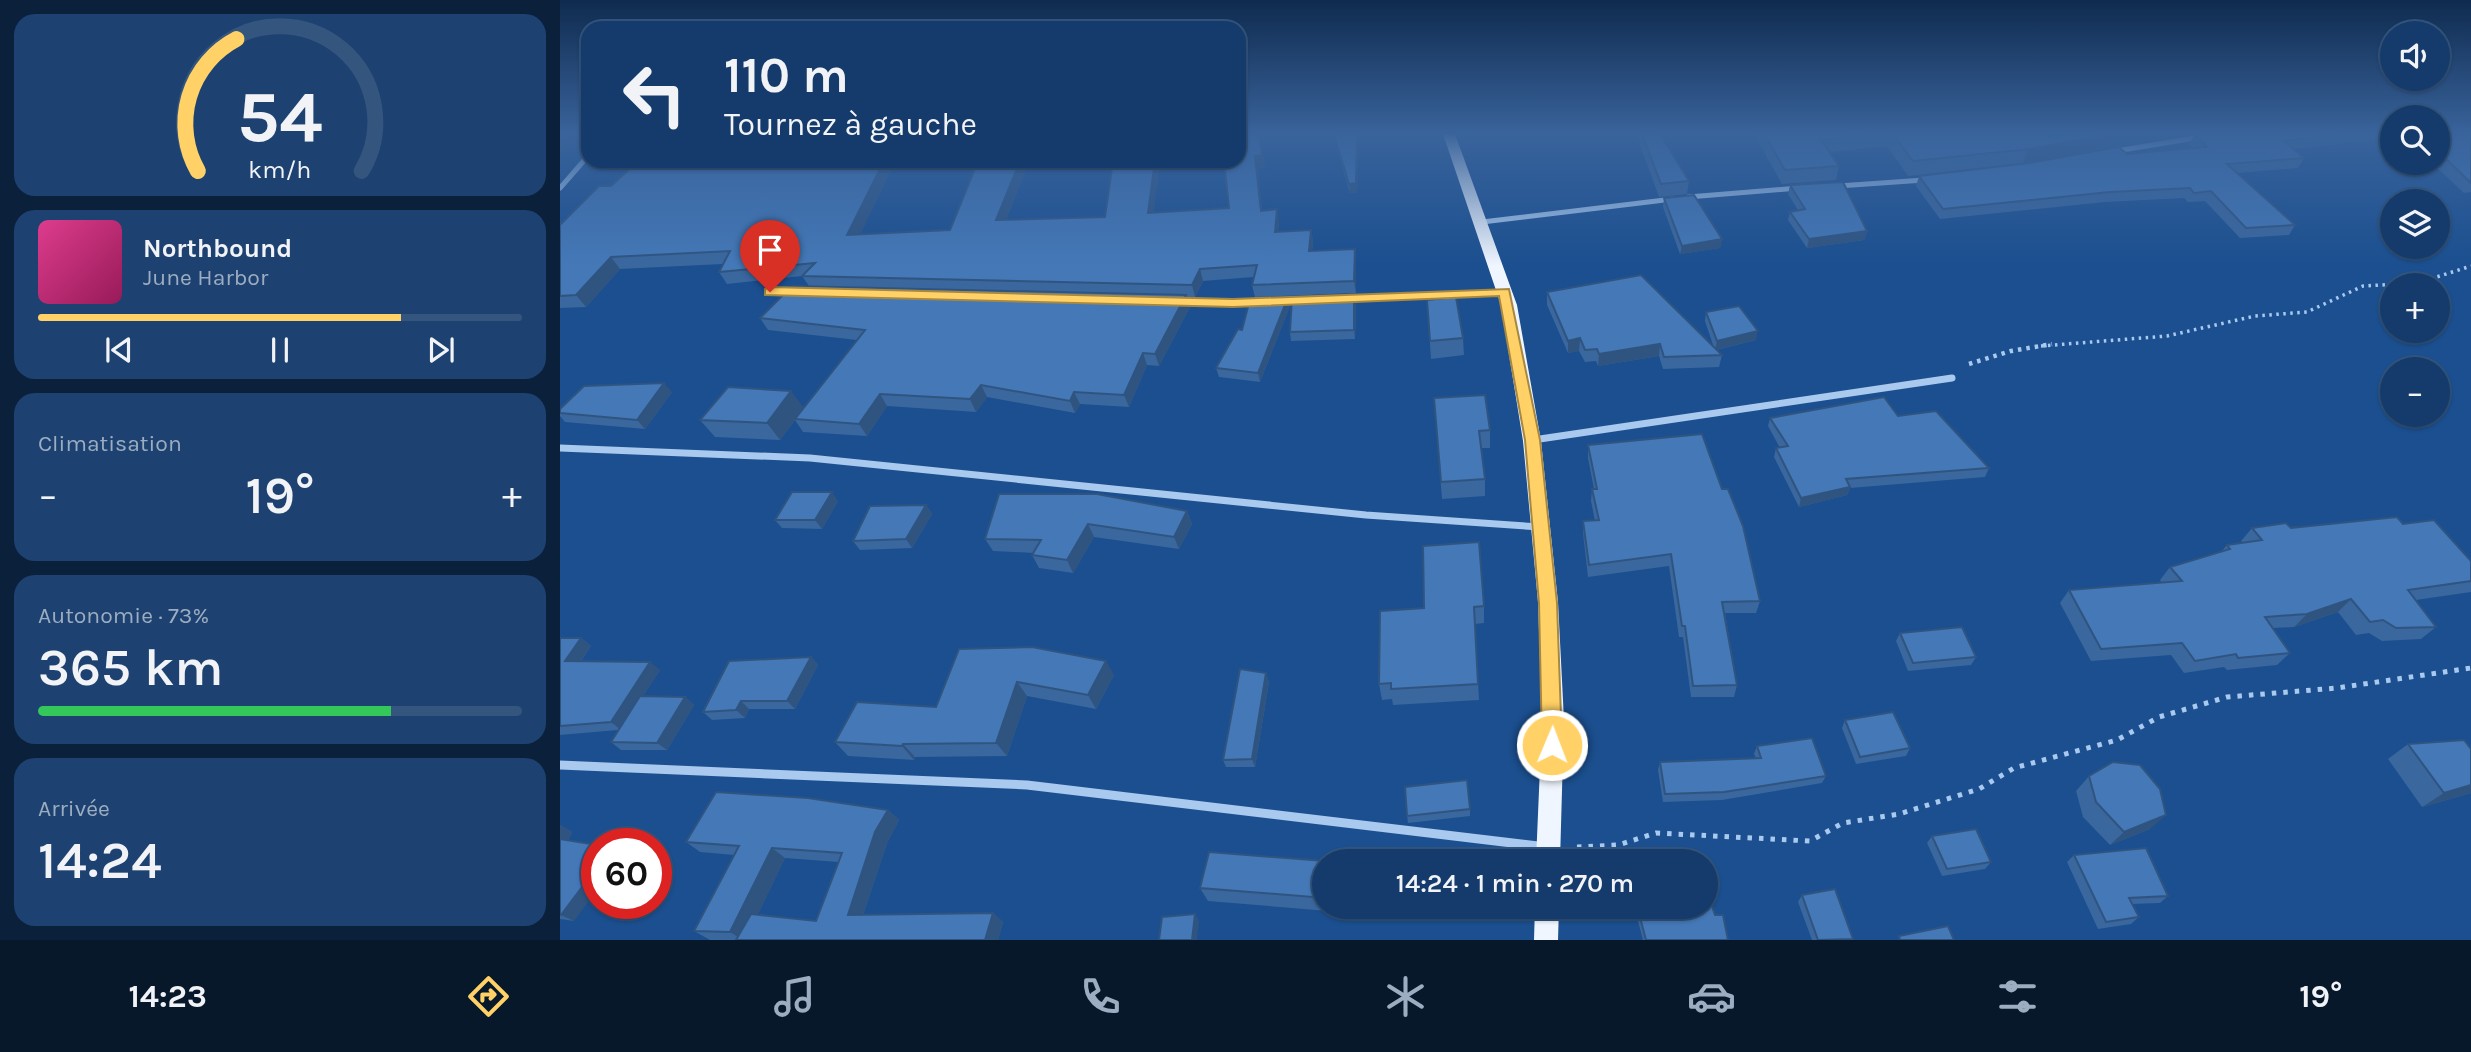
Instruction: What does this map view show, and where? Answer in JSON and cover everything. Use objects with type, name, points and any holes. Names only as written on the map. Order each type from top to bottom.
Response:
[{"type":"main road","points":[[1465,178],[1504,292],[1532,440],[1548,603],[1553,720],[1548,849]]},
{"type":"main road","points":[[1546,940],[1547,919]]},
{"type":"street","points":[[1827,187],[1936,179]]},
{"type":"street","points":[[1482,222],[1618,205],[1802,188]]},
{"type":"street","points":[[770,292],[807,293]]},
{"type":"street","points":[[1339,299],[1504,292]]},
{"type":"street","points":[[1174,302],[1259,302]]},
{"type":"street","points":[[1532,440],[1952,377]]},
{"type":"street","points":[[560,448],[841,460],[1220,501],[1455,523],[1541,527]]},
{"type":"street","points":[[560,765],[1027,785],[1510,849]]},
{"type":"path","points":[[1952,377],[1968,364],[2011,351],[2059,343],[2123,341],[2167,336],[2255,316],[2307,312],[2363,286],[2418,283],[2471,266]]},
{"type":"path","points":[[1587,849],[1618,845],[1656,833],[1810,841],[1843,823],[1899,814],[1979,789],[2014,768],[2117,740],[2159,717],[2227,697],[2337,688],[2471,668]]},
{"type":"building","points":[[620,178],[876,178],[847,235],[950,230],[971,178],[1013,178],[996,220],[1105,217],[1111,178],[1153,178],[1148,213],[1229,208],[1226,178],[1257,178],[1261,211],[1277,209],[1275,232],[1311,230],[1309,251],[1355,249],[1354,281],[1252,285],[1257,265],[1200,269],[1192,285],[802,276],[815,263],[719,272],[730,251],[611,257],[576,295],[560,296],[560,225],[599,186],[611,186]]},
{"type":"building","points":[[1347,178],[1356,178],[1356,183],[1349,184]]},
{"type":"building","points":[[1659,178],[1687,178],[1689,181],[1661,184]]},
{"type":"building","points":[[1920,178],[2242,178],[2295,225],[2246,228],[2211,191],[2194,193],[2190,188],[2110,192],[1943,209]]},
{"type":"building","points":[[1843,182],[1867,231],[1809,239],[1790,212],[1805,209],[1790,185]]},
{"type":"building","points":[[1694,195],[1722,239],[1682,246],[1664,198]]},
{"type":"building","points":[[1641,275],[1722,355],[1664,357],[1660,344],[1599,354],[1597,349],[1585,350],[1580,338],[1568,341],[1547,292]]},
{"type":"building","points":[[792,286],[1186,295],[1155,354],[1143,353],[1124,395],[1074,392],[1070,401],[981,385],[970,399],[880,394],[859,424],[795,419],[865,330],[760,318]]},
{"type":"building","points":[[1354,294],[1354,330],[1290,332],[1292,297]]},
{"type":"building","points":[[1288,297],[1258,373],[1216,368],[1238,329],[1242,330],[1250,299]]},
{"type":"building","points":[[1456,297],[1463,338],[1430,341],[1427,300]]},
{"type":"building","points":[[1739,306],[1758,331],[1717,341],[1706,312]]},
{"type":"building","points":[[664,383],[637,420],[560,413],[560,409],[584,386]]},
{"type":"building","points":[[728,387],[791,391],[767,423],[700,420]]},
{"type":"building","points":[[1485,395],[1490,430],[1479,431],[1485,479],[1441,482],[1434,398]]},
{"type":"building","points":[[1884,397],[1898,416],[1936,411],[1989,468],[1846,479],[1850,487],[1801,498],[1776,448],[1788,446],[1770,418]]},
{"type":"building","points":[[1702,434],[1722,489],[1728,489],[1743,526],[1760,601],[1722,602],[1737,685],[1693,686],[1671,554],[1589,565],[1583,521],[1599,520],[1592,489],[1597,489],[1588,445]]},
{"type":"building","points":[[792,492],[832,492],[815,520],[775,520]]},
{"type":"building","points":[[999,494],[1097,494],[1187,511],[1174,537],[1088,524],[1067,560],[1032,555],[1041,540],[985,539]]},
{"type":"building","points":[[926,505],[906,539],[853,541],[870,506]]},
{"type":"building","points":[[2397,517],[2403,524],[2434,520],[2471,561],[2471,581],[2408,590],[2436,627],[2396,628],[2383,620],[2370,622],[2351,599],[2307,614],[2265,617],[2290,653],[2238,658],[2236,654],[2195,661],[2182,643],[2101,649],[2069,590],[2182,581],[2170,567],[2230,549],[2227,545],[2262,540],[2252,528],[2286,523],[2291,528]]},
{"type":"building","points":[[1479,542],[1484,606],[1474,607],[1478,684],[1391,689],[1391,683],[1379,684],[1380,611],[1424,608],[1423,546]]},
{"type":"building","points":[[1962,627],[1976,657],[1913,663],[1900,633]]},
{"type":"building","points":[[560,638],[581,638],[565,661],[650,662],[611,722],[560,726]]},
{"type":"building","points":[[1032,647],[1106,661],[1088,695],[1017,682],[996,743],[902,746],[835,742],[857,702],[936,707],[959,649]]},
{"type":"building","points":[[811,657],[787,701],[741,701],[736,710],[703,712],[729,661]]},
{"type":"building","points":[[1240,669],[1266,673],[1252,759],[1223,760]]},
{"type":"building","points":[[640,696],[685,697],[657,743],[611,742]]},
{"type":"building","points":[[1893,712],[1910,748],[1860,757],[1845,720]]},
{"type":"building","points":[[1812,738],[1826,776],[1724,792],[1665,794],[1660,762],[1761,758],[1757,746]]},
{"type":"building","points":[[2464,740],[2471,749],[2471,785],[2444,793],[2408,744]]},
{"type":"building","points":[[2113,762],[2140,765],[2160,789],[2166,815],[2124,832],[2096,802],[2089,776]]},
{"type":"building","points":[[1467,780],[1470,809],[1407,816],[1405,787]]},
{"type":"building","points":[[716,792],[808,798],[888,810],[875,832],[848,915],[993,913],[985,940],[736,940],[751,914],[816,921],[842,853],[772,848],[730,932],[694,931],[739,846],[686,842]]},
{"type":"building","points":[[1976,829],[1991,862],[1947,869],[1932,836]]},
{"type":"building","points":[[560,839],[581,842],[581,888],[560,914]]},
{"type":"building","points":[[2146,848],[2168,896],[2129,898],[2139,917],[2106,922],[2074,855]]},
{"type":"building","points":[[1209,852],[1312,860],[1312,897],[1200,888]]},
{"type":"building","points":[[1835,889],[1853,939],[1818,940],[1802,895]]},
{"type":"building","points":[[1195,914],[1192,940],[1159,940],[1162,917]]},
{"type":"building","points":[[1718,915],[1723,915],[1728,940],[1646,940],[1640,919],[1718,919]]},
{"type":"building","points":[[1948,926],[1954,940],[1900,940],[1899,936]]},
{"type":"route","points":[[770,292],[1233,303],[1504,292],[1509,306],[1532,440],[1548,603],[1552,745]]}]
